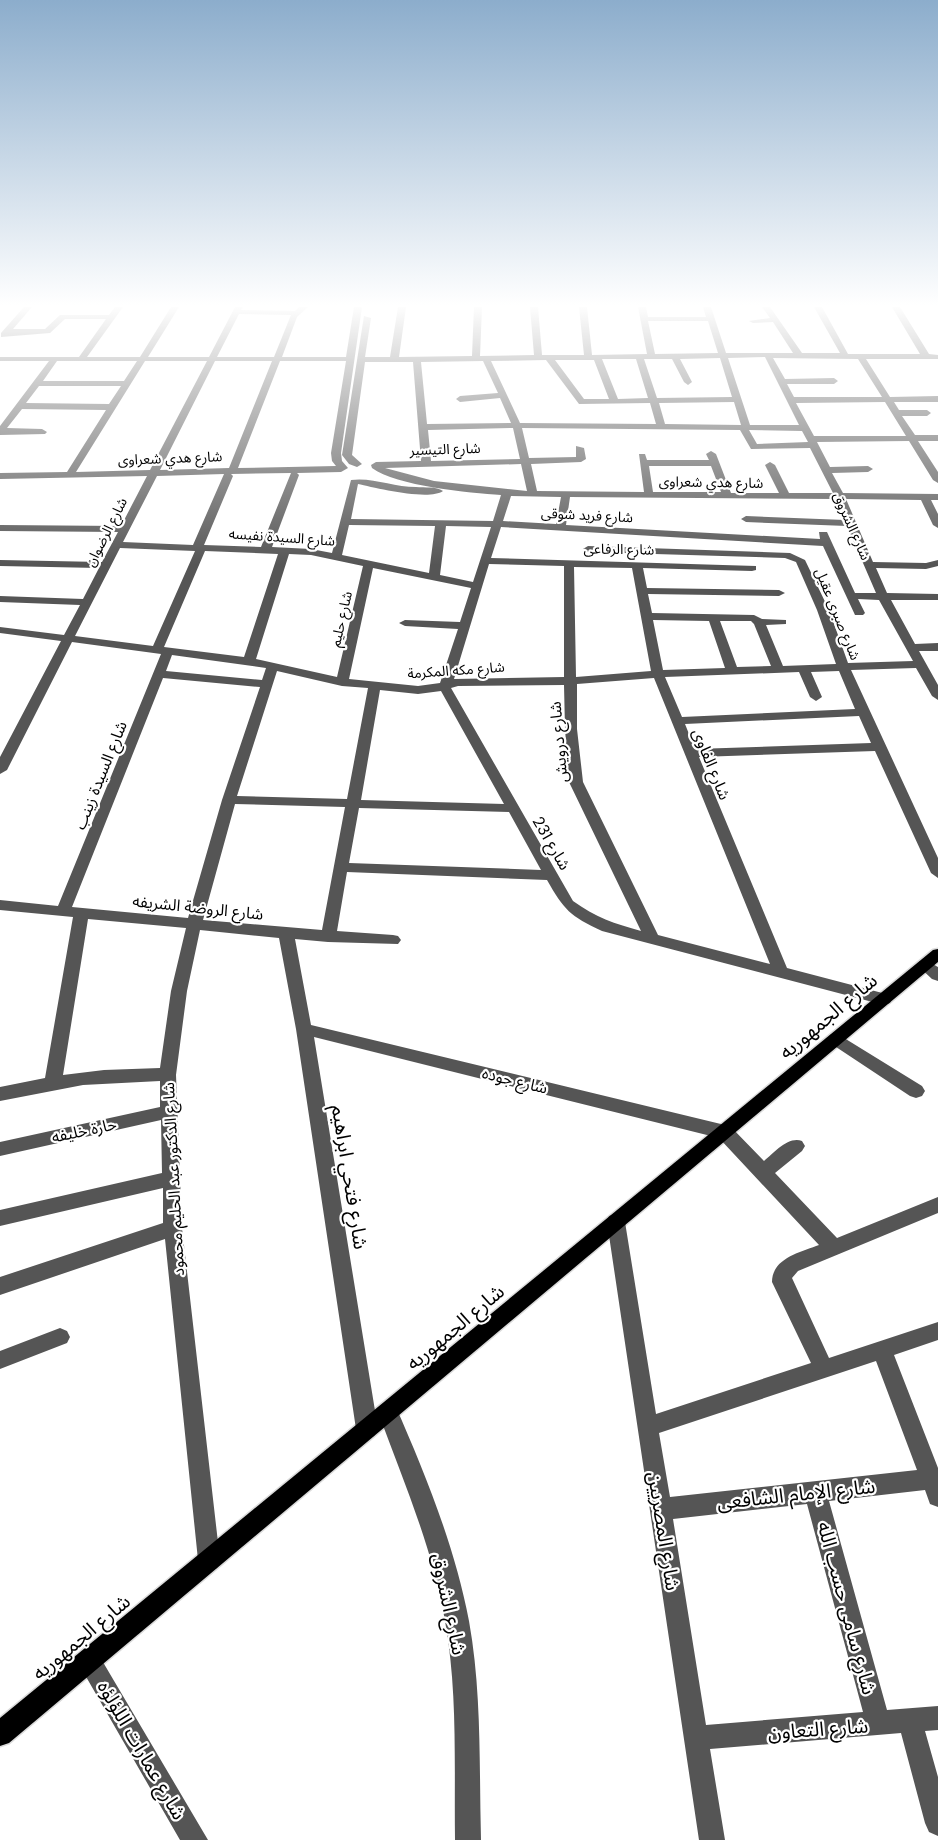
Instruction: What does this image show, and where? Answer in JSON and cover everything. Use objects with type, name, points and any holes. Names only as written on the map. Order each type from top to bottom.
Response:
[{"type":"main road","name":"شارع الجمهوريه","points":[[0,1734],[884,999],[934,965]]},
{"type":"street","points":[[1,431],[30,393]]},
{"type":"street","points":[[70,474],[121,393]]},
{"type":"street","name":"شارع الرضوان","points":[[1,766],[194,393]]},
{"type":"street","name":"شارع السيدة زينب","points":[[63,911],[159,674],[163,650],[200,552],[198,543],[265,393]]},
{"type":"street","points":[[342,471],[336,457],[345,393]]},
{"type":"street","points":[[337,556],[357,482],[379,474],[367,466],[352,462],[347,455],[356,393]]},
{"type":"street","points":[[420,393],[426,463]]},
{"type":"street","points":[[574,393],[580,402],[739,399]]},
{"type":"street","points":[[610,393],[615,402]]},
{"type":"street","points":[[652,393],[662,428]]},
{"type":"street","points":[[737,393],[745,428],[754,447],[862,438],[938,438]]},
{"type":"street","name":"شارع الشروق","points":[[787,393],[840,496],[883,596],[938,696]]},
{"type":"street","points":[[884,393],[938,480]]},
{"type":"street","points":[[460,399],[503,395]]},
{"type":"street","name":"شارع فريد شوقى","points":[[503,395],[517,425],[533,494]]},
{"type":"street","points":[[791,400],[938,399]]},
{"type":"street","points":[[20,406],[112,408]]},
{"type":"street","points":[[897,413],[927,413]]},
{"type":"street","points":[[423,427],[517,425],[805,428]]},
{"type":"street","points":[[855,426],[862,438]]},
{"type":"street","points":[[1,431],[42,432]]},
{"type":"street","name":"شارع التيسير","points":[[342,471],[367,466],[426,463],[580,460],[579,448]]},
{"type":"street","points":[[649,495],[643,459],[713,458],[727,495]]},
{"type":"street","points":[[770,465],[786,496]]},
{"type":"street","name":"شارع هدي شعراوى","points":[[367,466],[406,477],[483,490]]},
{"type":"street","points":[[826,470],[868,469]]},
{"type":"street","name":"شارع هدي شعراوى","points":[[231,473],[294,475],[342,471]]},
{"type":"street","name":"شارع هدي شعراوى","points":[[0,482],[152,475],[342,471],[357,482],[413,490],[483,490],[533,494],[938,497]]},
{"type":"street","name":"شارع هدي شعراوى","points":[[0,476],[152,475]]},
{"type":"street","points":[[266,549],[294,475]]},
{"type":"street","points":[[446,684],[507,492]]},
{"type":"street","points":[[561,527],[566,494]]},
{"type":"street","points":[[925,497],[938,525]]},
{"type":"street","points":[[746,519],[851,523]]},
{"type":"street","name":"شارع فريد شوقى","points":[[345,522],[498,524],[827,543]]},
{"type":"street","points":[[819,522],[859,613]]},
{"type":"street","points":[[434,577],[441,523]]},
{"type":"street","points":[[0,528],[124,530]]},
{"type":"street","points":[[587,563],[589,528]]},
{"type":"street","points":[[720,537],[723,554]]},
{"type":"street","name":"شارع السيدة نفيسه","points":[[116,545],[285,550],[337,556],[478,586]]},
{"type":"street","name":"شارع صبرى عقيل","points":[[588,549],[797,557],[823,610],[843,666],[863,712],[938,873]]},
{"type":"street","points":[[249,661],[285,550]]},
{"type":"street","name":"شارع الرفاعى","points":[[486,561],[752,568]]},
{"type":"street","points":[[0,563],[106,565]]},
{"type":"street","name":"شارع حليم","points":[[342,682],[369,563]]},
{"type":"street","name":"شارع درويش","points":[[569,563],[571,729],[576,782],[652,938]]},
{"type":"street","points":[[869,565],[926,566],[938,563]]},
{"type":"street","name":"شارع الفاوى","points":[[637,564],[658,674],[780,970]]},
{"type":"street","points":[[642,591],[779,593]]},
{"type":"street","points":[[851,596],[938,597]]},
{"type":"street","points":[[0,599],[87,602]]},
{"type":"street","points":[[646,616],[748,616],[759,622],[782,621]]},
{"type":"street","points":[[713,616],[732,671]]},
{"type":"street","points":[[405,622],[466,626]]},
{"type":"street","points":[[759,622],[778,669]]},
{"type":"street","name":"شارع مكه المكرمة","points":[[0,630],[249,661],[342,682],[418,690],[434,689],[446,684],[570,681],[658,674],[919,664]]},
{"type":"street","points":[[910,648],[938,647]]},
{"type":"street","name":"شارع الدكتور عبد الحليم محمود","points":[[209,1560],[173,1228],[167,1112],[168,1076],[179,991],[194,925],[229,800],[273,666]]},
{"type":"street","points":[[803,668],[816,698]]},
{"type":"street","points":[[159,674],[266,684]]},
{"type":"street","name":"شارع 231","points":[[446,684],[446,691],[568,904],[585,917],[607,927],[780,970],[884,999]]},
{"type":"street","points":[[328,937],[375,686]]},
{"type":"street","points":[[676,721],[863,712]]},
{"type":"street","points":[[689,753],[879,747]]},
{"type":"street","points":[[229,800],[513,808]]},
{"type":"street","points":[[341,867],[551,875]]},
{"type":"street","name":"شارع الروضة الشريفه","points":[[0,905],[328,937],[393,940]]},
{"type":"street","points":[[53,1082],[81,913]]},
{"type":"street","name":"شارع فتحي ابراهيم","points":[[286,933],[304,1029],[367,1429]]},
{"type":"street","name":"شارع جوده","points":[[304,1029],[725,1131]]},
{"type":"street","points":[[836,1039],[916,1091]]},
{"type":"street","points":[[0,1094],[98,1075],[133,1073],[168,1076]]},
{"type":"street","name":"حارة خليفه","points":[[0,1149],[167,1112]]},
{"type":"street","points":[[725,1131],[833,1248]]},
{"type":"street","points":[[762,1173],[796,1146]]},
{"type":"street","points":[[0,1218],[170,1179]]},
{"type":"street","points":[[824,1369],[785,1289],[782,1275],[791,1265],[938,1205]]},
{"type":"street","name":"شارع المصريين","points":[[616,1222],[712,1840]]},
{"type":"street","points":[[0,1286],[173,1228]]},
{"type":"street","points":[[648,1427],[938,1331]]},
{"type":"street","points":[[0,1360],[60,1337]]},
{"type":"street","points":[[882,1350],[935,1487]]},
{"type":"street","name":"شارع الشروق","points":[[388,1412],[435,1540],[456,1620],[462,1664],[468,1840]]},
{"type":"street","name":"شارع الإمام الشافعى","points":[[660,1509],[815,1492],[935,1487]]},
{"type":"street","name":"شارع سامى حسب الله","points":[[815,1492],[879,1724]]},
{"type":"street","name":"شارع عمارات اللؤلؤه","points":[[89,1660],[195,1840]]},
{"type":"street","name":"شارع التعاون","points":[[697,1738],[938,1718]]},
{"type":"street","points":[[910,1721],[938,1823]]}]
